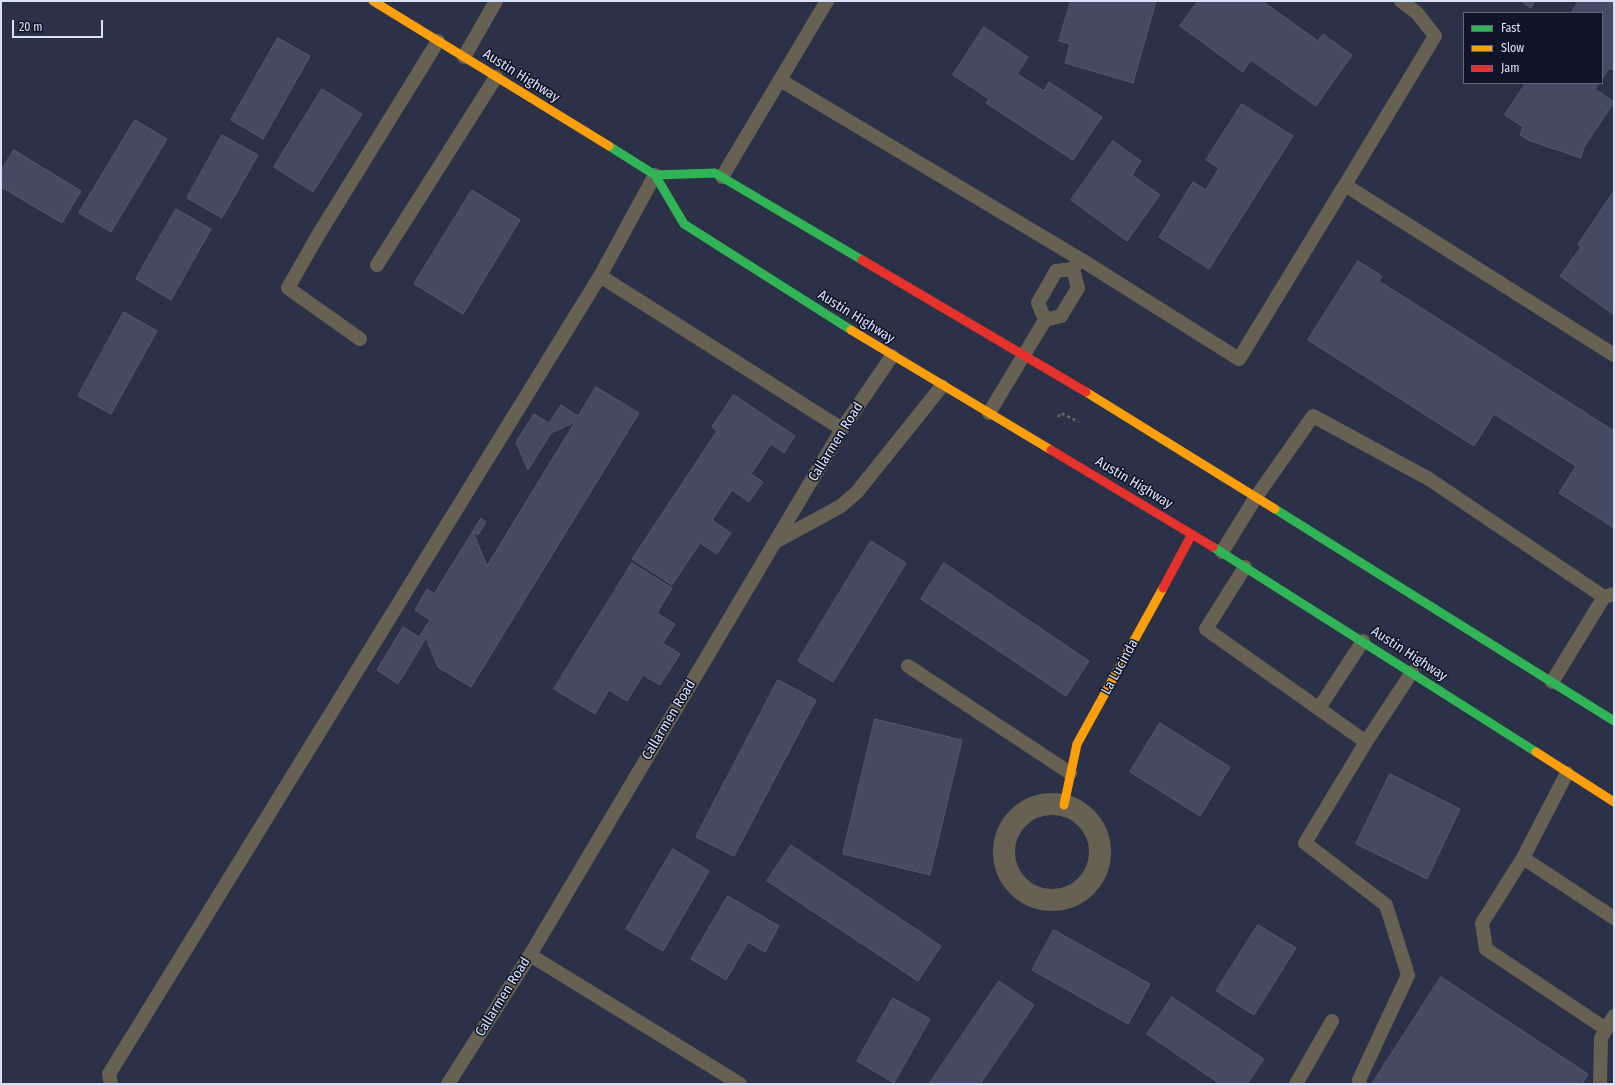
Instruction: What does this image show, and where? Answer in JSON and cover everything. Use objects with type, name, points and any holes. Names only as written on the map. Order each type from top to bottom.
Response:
[{"type":"main road","name":"Austin Highway","points":[[373,1],[655,175],[684,224],[892,356],[1222,552],[1614,802]]},
{"type":"main road","points":[[655,175],[715,173],[1146,428],[1614,721]]},
{"type":"main road","name":"La Lucinda","points":[[1064,805],[1070,773],[1078,744],[1192,534]]},
{"type":"street","points":[[1042,804],[1064,805],[1074,808],[1086,818],[1095,830],[1100,845],[1099,860],[1094,874],[1086,886],[1073,895],[1058,900],[1043,899],[1028,894],[1015,883],[1006,868],[1003,852],[1006,836],[1014,821],[1027,810],[1042,804]]},
{"type":"lane","points":[[464,57],[496,1]]},
{"type":"lane","points":[[722,177],[828,1]]},
{"type":"lane","points":[[780,80],[1076,264],[1239,359],[1435,36],[1417,12],[1401,1]]},
{"type":"lane","points":[[360,339],[288,288],[317,237],[438,41]]},
{"type":"lane","points":[[376,266],[496,77]]},
{"type":"lane","points":[[111,1084],[109,1074],[600,276],[655,175]]},
{"type":"lane","points":[[1345,184],[1614,355]]},
{"type":"lane","points":[[1044,320],[1038,303],[1056,271],[1076,264]]},
{"type":"lane","points":[[989,413],[1044,320],[1061,316],[1078,288],[1076,264]]},
{"type":"lane","points":[[600,276],[842,430]]},
{"type":"lane","name":"Callarmen Road","points":[[448,1084],[530,955],[842,430],[892,356]]},
{"type":"lane","points":[[775,542],[841,506],[857,492],[942,386]]},
{"type":"lane","points":[[1222,552],[1256,497],[1312,416],[1430,479],[1609,595],[1552,682]]},
{"type":"lane","points":[[1245,567],[1206,629],[1366,742]]},
{"type":"lane","points":[[1319,708],[1363,641]]},
{"type":"lane","points":[[908,666],[1070,773]]},
{"type":"lane","points":[[1360,1084],[1359,1080],[1408,975],[1386,905],[1305,843],[1366,742],[1412,672]]},
{"type":"lane","points":[[1567,773],[1523,858],[1482,923],[1486,949],[1606,1029]]},
{"type":"lane","points":[[1523,858],[1614,918]]},
{"type":"lane","points":[[530,955],[740,1084]]},
{"type":"lane","points":[[1600,1084],[1601,1038],[1614,1016]]},
{"type":"lane","points":[[1296,1084],[1332,1022]]},
{"type":"path","points":[[1058,417],[1060,413],[1081,423],[1084,419]]},
{"type":"building","points":[[1071,1],[1156,1],[1133,83],[1065,63],[1070,44],[1059,41]]},
{"type":"building","points":[[1198,1],[1262,1],[1318,41],[1323,34],[1352,55],[1316,106],[1251,60],[1243,72],[1180,26]]},
{"type":"building","points":[[1521,1],[1535,1],[1531,8]]},
{"type":"building","points":[[1579,1],[1614,1],[1614,70],[1609,68],[1603,77],[1603,12],[1572,12]]},
{"type":"building","points":[[984,27],[1028,57],[1017,74],[1044,91],[1049,82],[1102,117],[1073,160],[986,103],[989,99],[953,75]]},
{"type":"building","points":[[278,38],[310,56],[263,139],[231,120]]},
{"type":"building","points":[[1525,84],[1598,84],[1595,89],[1614,102],[1584,147],[1581,158],[1530,141],[1520,135],[1523,127],[1505,115]]},
{"type":"building","points":[[322,89],[362,114],[313,192],[274,167]]},
{"type":"building","points":[[1242,104],[1293,136],[1209,269],[1159,237],[1193,182],[1206,190],[1219,168],[1206,160]]},
{"type":"building","points":[[135,120],[167,139],[111,232],[79,213]]},
{"type":"building","points":[[222,135],[258,155],[222,218],[187,198]]},
{"type":"building","points":[[1113,141],[1141,161],[1132,175],[1160,195],[1127,241],[1071,200]]},
{"type":"building","points":[[14,150],[81,191],[62,223],[1,187],[1,171]]},
{"type":"building","points":[[472,190],[520,220],[463,314],[414,284]]},
{"type":"building","points":[[1614,191],[1614,315],[1560,276],[1581,247],[1578,245]]},
{"type":"building","points":[[176,209],[211,229],[171,300],[136,279]]},
{"type":"building","points":[[1358,261],[1382,276],[1379,281],[1614,431],[1614,528],[1559,493],[1576,466],[1494,414],[1474,446],[1308,340]]},
{"type":"building","points":[[124,312],[157,331],[111,414],[78,396]]},
{"type":"building","points":[[596,387],[639,413],[471,687],[438,667],[426,638],[398,684],[377,670],[403,627],[419,637],[430,620],[415,610],[427,589],[434,594],[481,518],[486,522],[478,535],[473,532],[487,566],[575,422],[551,433],[528,470],[516,442],[534,414],[549,423],[561,405],[578,416]]},
{"type":"building","points":[[734,395],[795,436],[784,453],[771,444],[751,474],[763,482],[749,502],[732,490],[712,520],[731,533],[717,554],[700,543],[672,585],[632,559],[717,431],[712,427]]},
{"type":"building","points":[[871,541],[906,563],[833,682],[798,661]]},
{"type":"building","points":[[632,563],[672,588],[657,613],[675,624],[663,643],[680,654],[660,685],[643,675],[627,701],[609,690],[595,714],[554,689]]},
{"type":"building","points":[[944,563],[1089,661],[1066,696],[921,599]]},
{"type":"building","points":[[778,680],[816,700],[734,856],[696,837]]},
{"type":"building","points":[[875,719],[962,740],[930,875],[843,854]]},
{"type":"building","points":[[1160,723],[1230,767],[1200,816],[1130,772]]},
{"type":"building","points":[[1390,774],[1460,809],[1427,879],[1356,844]]},
{"type":"building","points":[[791,845],[941,946],[918,981],[767,881]]},
{"type":"building","points":[[673,849],[709,871],[663,951],[626,929]]},
{"type":"building","points":[[728,896],[779,926],[765,952],[748,942],[726,980],[691,959]]},
{"type":"building","points":[[1258,925],[1296,948],[1254,1015],[1216,991]]},
{"type":"building","points":[[1054,930],[1150,984],[1128,1024],[1032,970]]},
{"type":"building","points":[[1441,977],[1588,1074],[1582,1084],[1372,1084]]},
{"type":"building","points":[[999,981],[1034,1005],[980,1084],[929,1084]]},
{"type":"building","points":[[1172,997],[1264,1059],[1247,1084],[1220,1084],[1147,1034]]},
{"type":"building","points":[[893,998],[930,1019],[894,1083],[857,1061]]},
{"type":"traffic: fast","points":[[609,146],[655,175],[684,224],[851,330]]},
{"type":"traffic: fast","points":[[655,175],[715,173],[862,260]]},
{"type":"traffic: fast","points":[[1275,509],[1614,721]]},
{"type":"traffic: fast","points":[[1213,547],[1536,752]]},
{"type":"traffic: slow","points":[[373,1],[609,146]]},
{"type":"traffic: slow","points":[[851,330],[1051,450]]},
{"type":"traffic: slow","points":[[1086,392],[1275,509]]},
{"type":"traffic: slow","points":[[1064,805],[1077,744],[1163,588]]},
{"type":"traffic: slow","points":[[1536,752],[1614,802]]},
{"type":"traffic: jam","points":[[862,260],[1086,392]]},
{"type":"traffic: jam","points":[[1051,450],[1213,547]]},
{"type":"traffic: jam","points":[[1163,588],[1192,534]]}]
